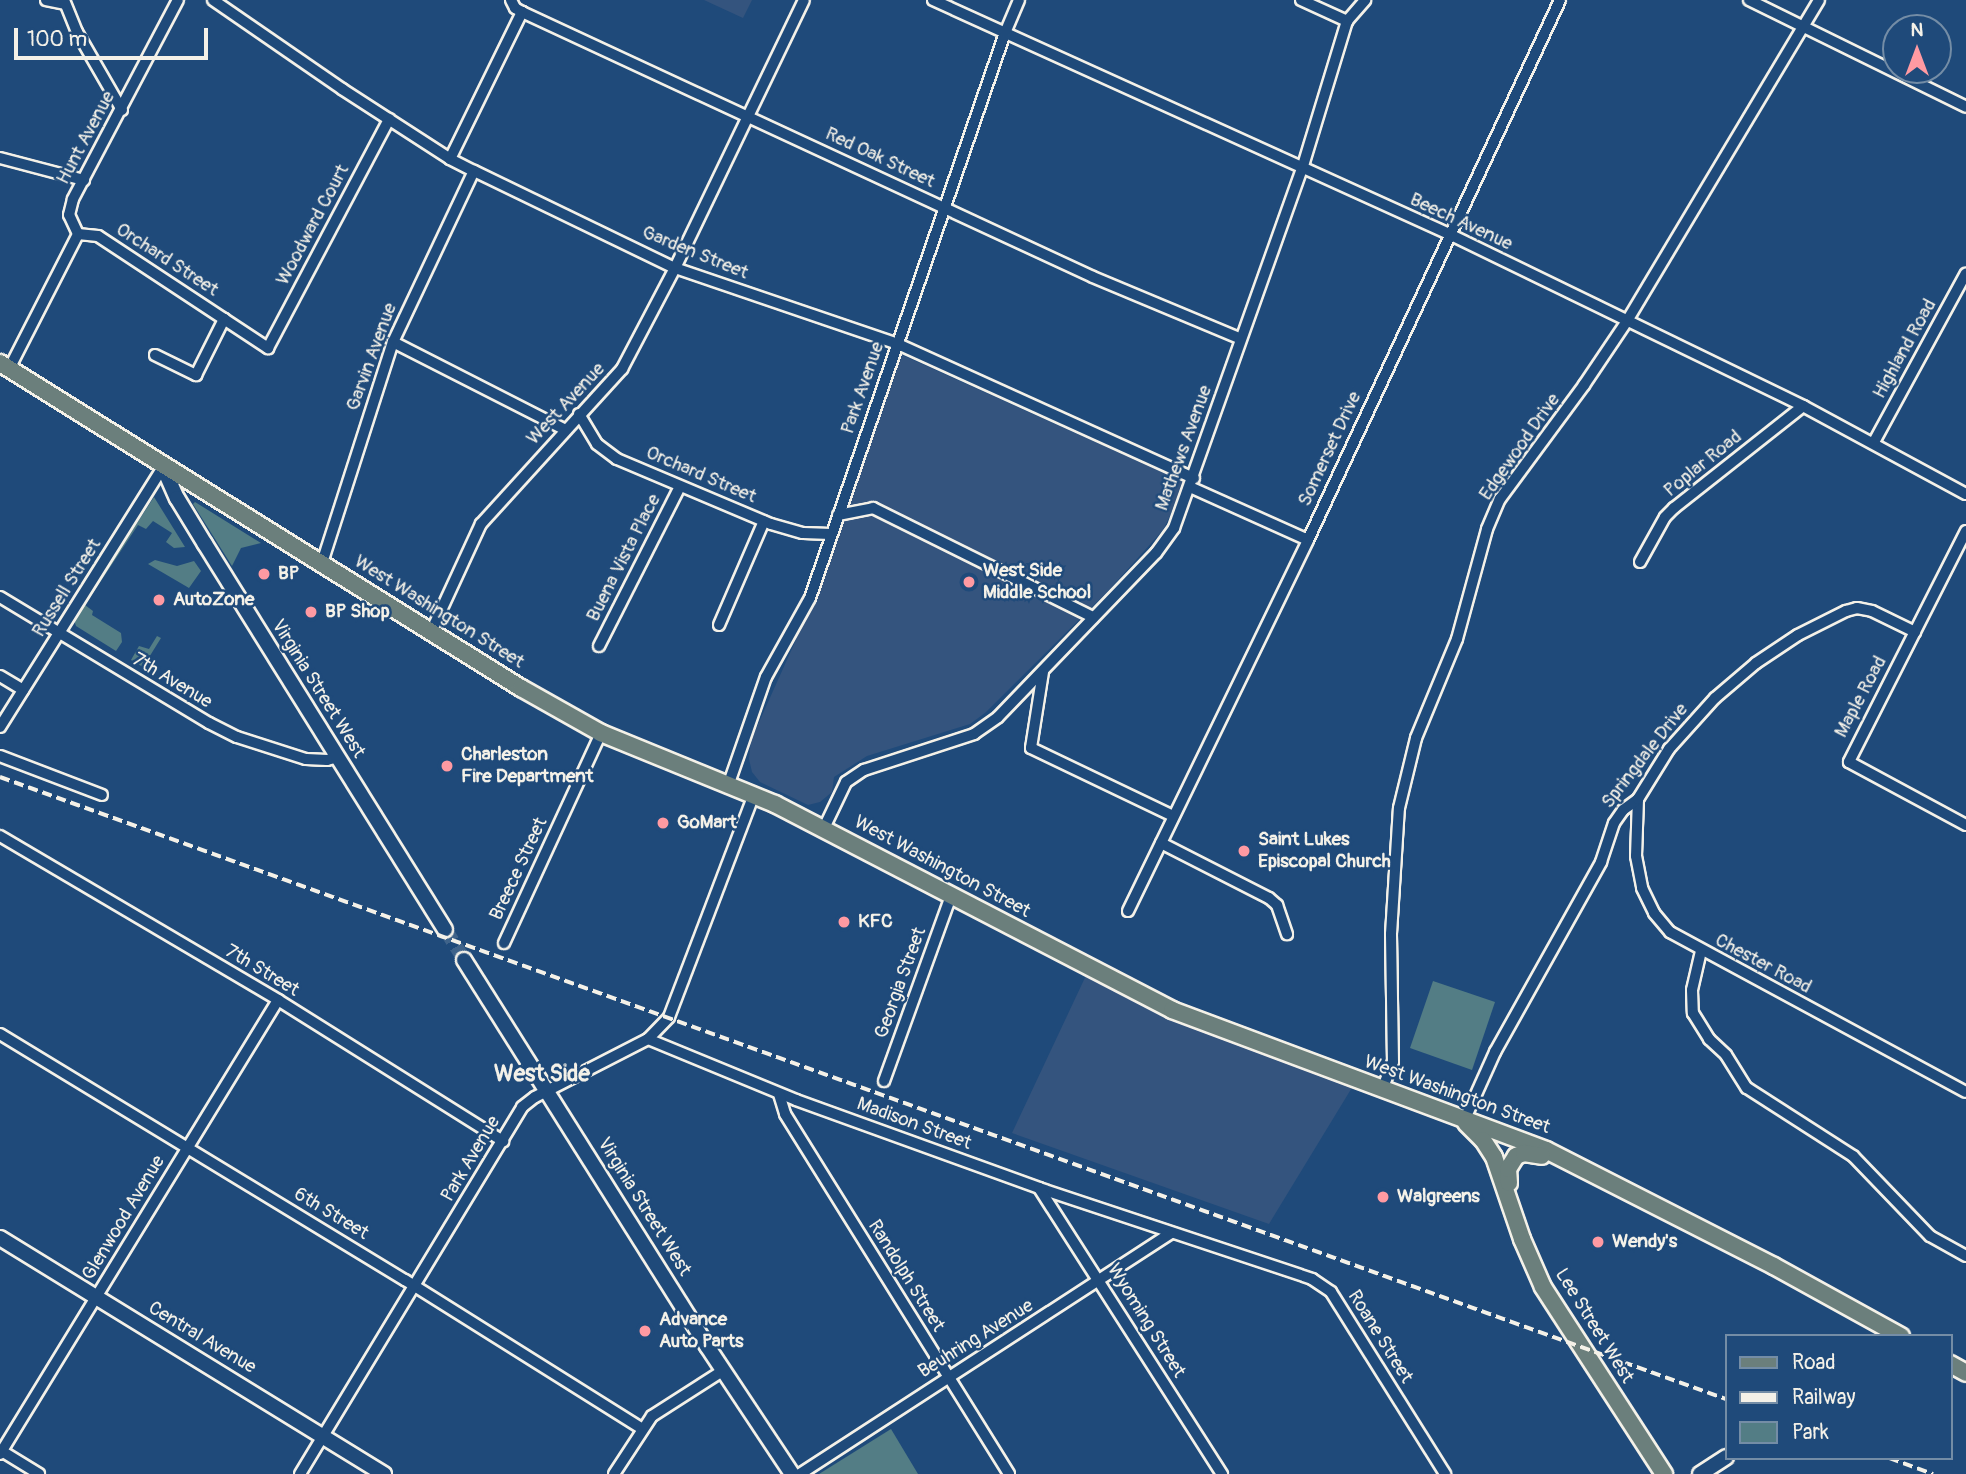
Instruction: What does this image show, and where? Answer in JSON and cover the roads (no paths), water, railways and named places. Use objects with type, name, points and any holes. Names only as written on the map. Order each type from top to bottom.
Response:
[{"type":"main road","name":"West Washington Street","points":[[5,366],[521,688],[601,733],[754,794],[1172,1010],[1546,1150],[1774,1266],[1898,1334]]},
{"type":"main road","name":"Virginia Street West","points":[[163,467],[177,498],[445,929]]},
{"type":"main road","name":"Virginia Street West","points":[[464,960],[792,1474]]},
{"type":"main road","name":"Lee Street West","points":[[1464,1121],[1483,1140],[1494,1157],[1522,1239],[1543,1287],[1664,1474]]},
{"type":"main road","points":[[1509,1195],[1510,1162],[1524,1153],[1534,1153],[1594,1175]]},
{"type":"main road","name":"Central Avenue","points":[[0,1238],[384,1474]]},
{"type":"main road","points":[[1700,1474],[1724,1458]]},
{"type":"street","points":[[46,0],[64,2],[77,32],[122,110]]},
{"type":"street","name":"Hunt Avenue","points":[[78,234],[69,215],[73,199],[178,0]]},
{"type":"street","name":"Garden Street","points":[[213,0],[450,159],[474,171],[675,268],[898,344],[1308,540]]},
{"type":"street","name":"Red Oak Street","points":[[511,0],[515,8],[522,12],[1093,277],[1241,339]]},
{"type":"street","name":"West Avenue","points":[[431,632],[481,524],[564,429],[622,369],[675,268],[804,0]]},
{"type":"street","name":"Beech Avenue","points":[[933,0],[1449,234],[1803,405],[1966,494]]},
{"type":"street","name":"Park Avenue","points":[[729,783],[766,677],[810,598],[1004,33],[1019,0]]},
{"type":"street","points":[[1301,0],[1347,21],[1365,0]]},
{"type":"street","name":"Somerset Drive","points":[[1128,911],[1308,540],[1560,0]]},
{"type":"street","points":[[1749,0],[1966,107]]},
{"type":"street","name":"Edgewood Drive","points":[[1382,1090],[1393,1062],[1391,934],[1399,808],[1416,738],[1457,639],[1474,569],[1500,499],[1584,385],[1627,321],[1819,0]]},
{"type":"street","points":[[450,159],[522,12]]},
{"type":"street","name":"Mathews Avenue","points":[[824,828],[846,782],[883,762],[974,734],[998,717],[1156,554],[1174,527],[1192,483],[1301,169],[1347,21]]},
{"type":"street","name":"Woodward Court","points":[[268,348],[389,119]]},
{"type":"street","points":[[0,158],[85,180]]},
{"type":"street","name":"Garvin Avenue","points":[[322,563],[393,341],[474,171]]},
{"type":"street","points":[[5,366],[78,234]]},
{"type":"street","name":"Orchard Street","points":[[78,234],[98,236],[268,348]]},
{"type":"street","name":"Highland Road","points":[[1874,442],[1966,273]]},
{"type":"street","points":[[155,355],[196,375],[224,319]]},
{"type":"street","points":[[393,341],[564,429]]},
{"type":"street","name":"Poplar Road","points":[[1640,562],[1665,517],[1674,508],[1803,405]]},
{"type":"street","name":"Orchard Street","points":[[579,414],[591,436],[609,453],[764,521],[803,533],[831,534]]},
{"type":"street","name":"Russell Street","points":[[0,727],[163,467]]},
{"type":"street","name":"Buena Vista Place","points":[[599,646],[680,486]]},
{"type":"street","points":[[838,514],[873,508],[1093,617]]},
{"type":"street","points":[[719,625],[764,521]]},
{"type":"street","name":"Maple Road","points":[[1966,531],[1849,762],[1966,825]]},
{"type":"street","name":"7th Avenue","points":[[0,597],[209,723],[237,737],[306,759],[327,760],[338,757]]},
{"type":"street","name":"Springdale Drive","points":[[1464,1121],[1495,1052],[1601,862],[1614,822],[1623,810],[1638,799],[1669,749],[1715,698],[1756,663],[1798,635],[1857,608],[1872,611],[1915,632]]},
{"type":"street","points":[[1043,671],[1031,748],[1173,816]]},
{"type":"street","points":[[0,676],[23,690]]},
{"type":"street","name":"Breece Street","points":[[504,943],[601,733]]},
{"type":"street","points":[[0,756],[102,795]]},
{"type":"street","name":"Park Avenue","points":[[300,1474],[522,1107],[648,1039],[669,1017],[754,794]]},
{"type":"street","name":"Chester Road","points":[[1638,799],[1636,856],[1642,888],[1654,913],[1670,932],[1966,1092]]},
{"type":"street","name":"7th Street","points":[[0,836],[278,1000],[503,1141]]},
{"type":"street","points":[[1161,843],[1269,898],[1277,905],[1287,934]]},
{"type":"street","name":"Georgia Street","points":[[884,1081],[951,896]]},
{"type":"street","points":[[1701,951],[1692,990],[1693,1013],[1709,1039],[1726,1055],[1747,1088],[1853,1156],[1930,1236],[1966,1256]]},
{"type":"street","name":"Glenwood Avenue","points":[[1,1452],[278,1000]]},
{"type":"street","name":"6th Street","points":[[0,1034],[641,1428]]},
{"type":"street","name":"Madison Street","points":[[648,1039],[779,1094],[1171,1233]]},
{"type":"street","name":"Randolph Street","points":[[779,1094],[785,1114],[1009,1474]]},
{"type":"street","name":"Wyoming Street","points":[[1039,1188],[1222,1474]]},
{"type":"street","name":"Beuhring Avenue","points":[[800,1474],[1171,1233]]},
{"type":"street","name":"Roane Street","points":[[1171,1233],[1312,1279],[1331,1292],[1445,1474]]},
{"type":"street","points":[[614,1474],[641,1428],[652,1416],[724,1370]]},
{"type":"street","points":[[1,1452],[39,1474]]},
{"type":"tunnel","points":[[445,929],[464,960]]},
{"type":"railway","points":[[0,777],[1724,1398]]},
{"type":"railway","points":[[1894,1460],[1933,1474]]},
{"type":"place","name":"BP","points":[[264,574]]},
{"type":"place","name":"West Side Middle School","points":[[969,582]]},
{"type":"place","name":"AutoZone","points":[[159,600]]},
{"type":"place","name":"BP Shop","points":[[311,612]]},
{"type":"place","name":"Charleston Fire Department","points":[[447,766]]},
{"type":"place","name":"GoMart","points":[[663,823]]},
{"type":"place","name":"Saint Lukes Episcopal Church","points":[[1244,851]]},
{"type":"place","name":"KFC","points":[[844,922]]},
{"type":"place","name":"Walgreens","points":[[1383,1197]]},
{"type":"place","name":"Wendy's","points":[[1598,1242]]},
{"type":"place","name":"Advance Auto Parts","points":[[645,1331]]},
{"type":"district","name":"West Side","points":[[542,1074]]}]
